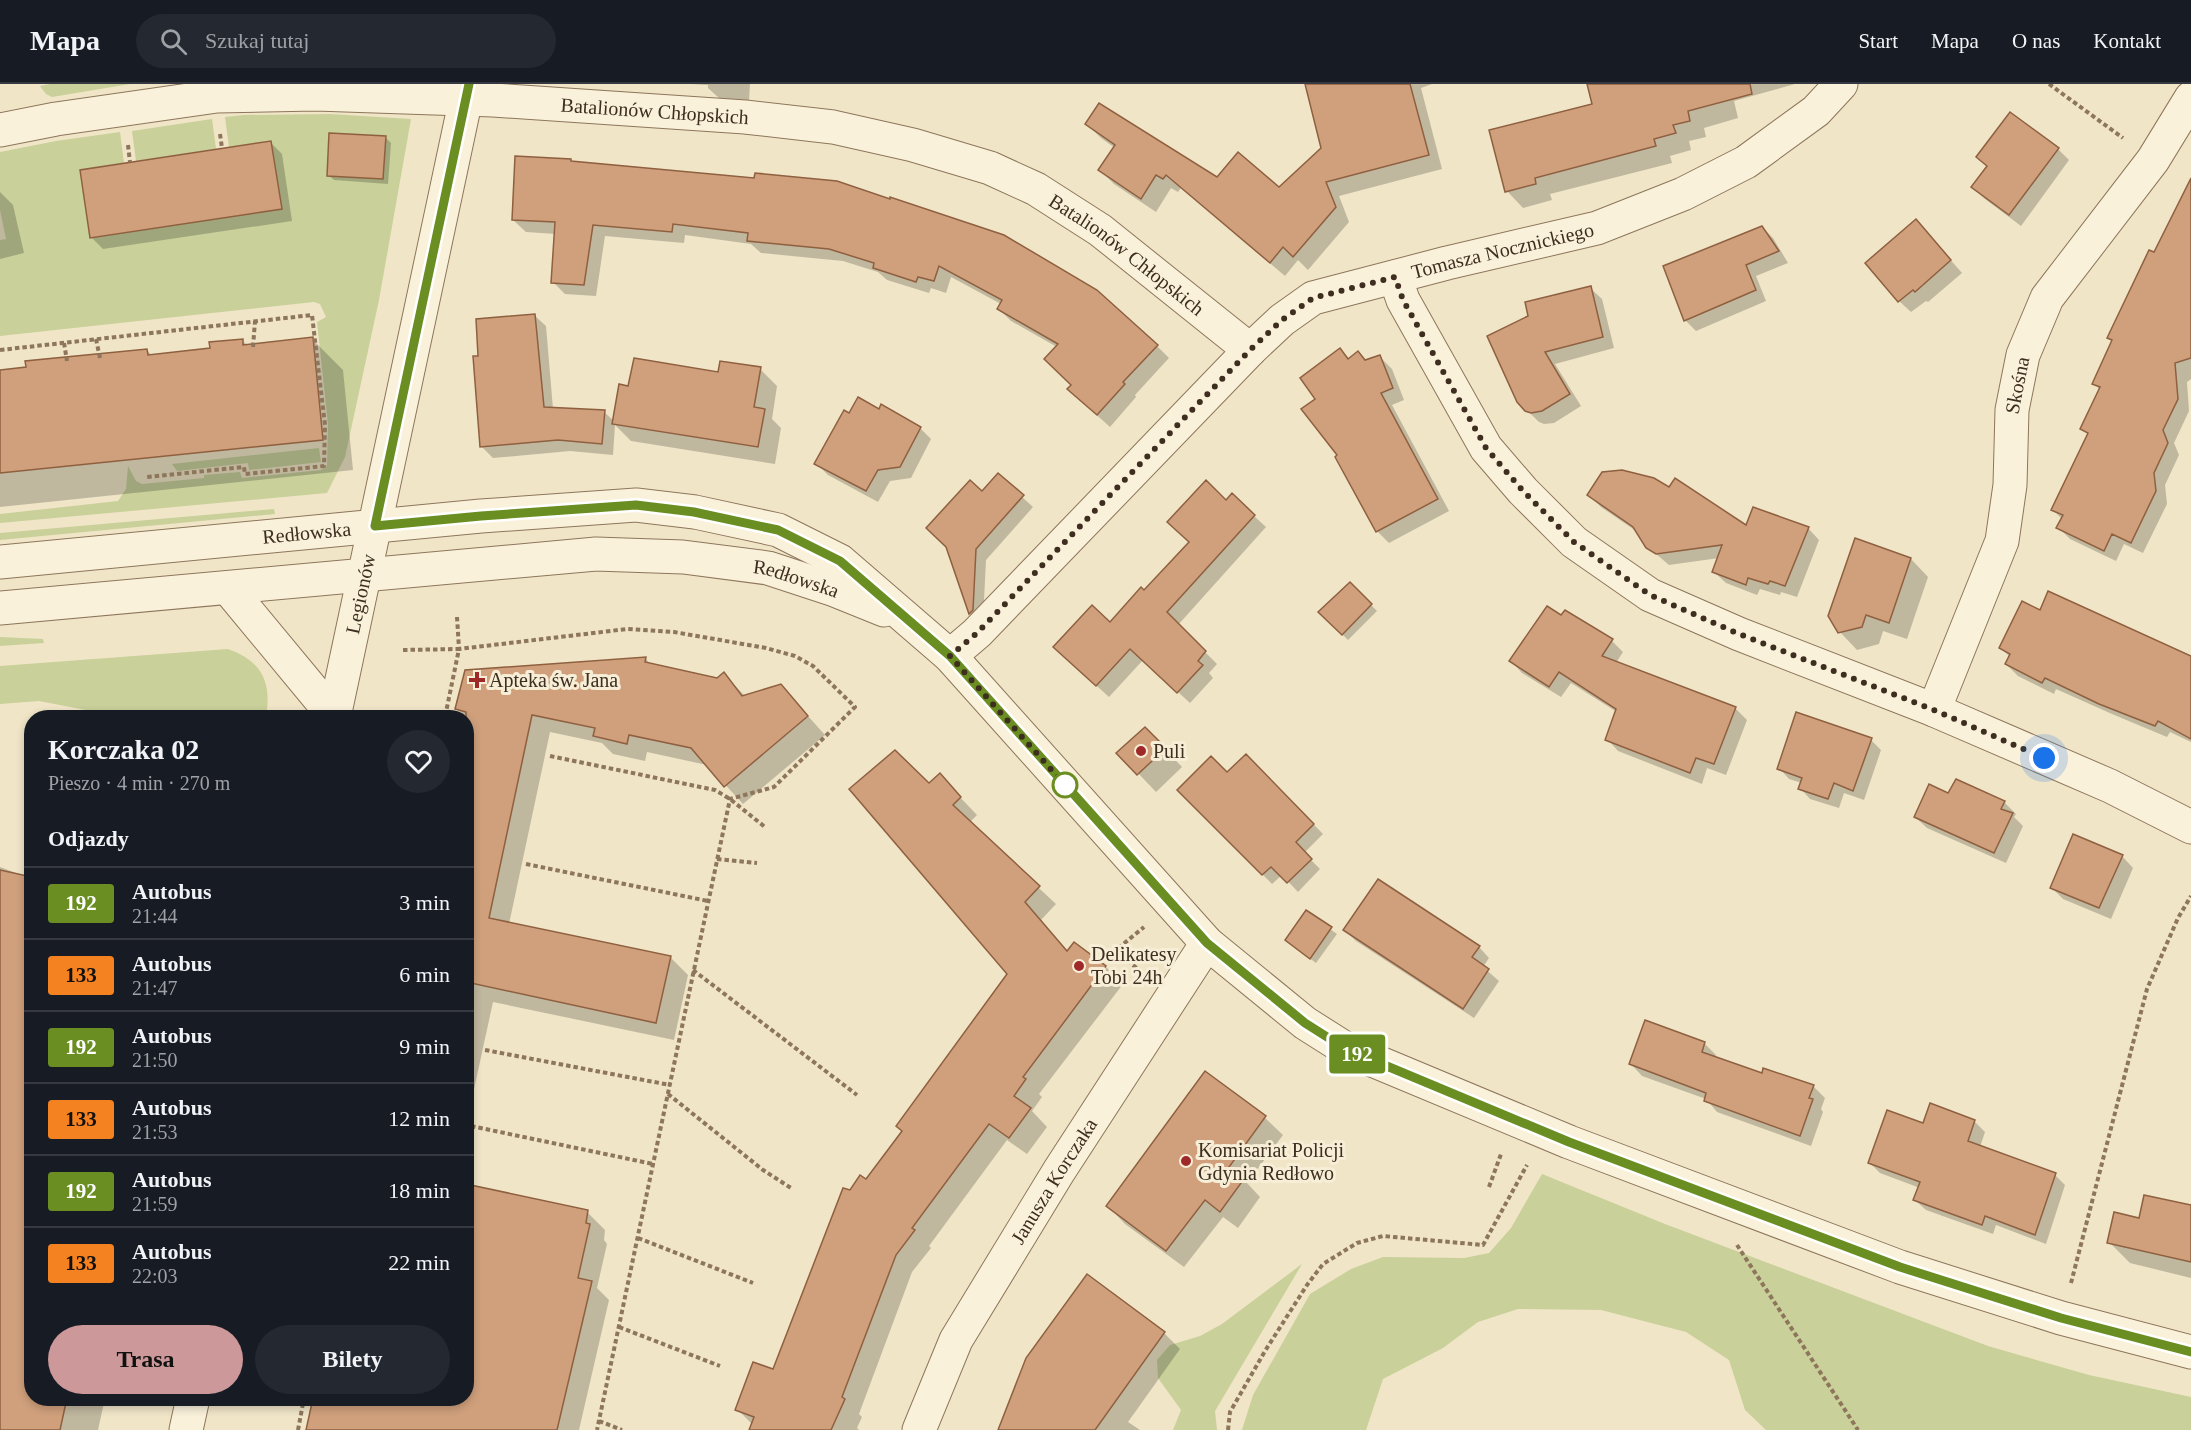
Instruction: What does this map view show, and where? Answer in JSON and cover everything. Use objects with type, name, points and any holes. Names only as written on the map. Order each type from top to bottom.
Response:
[{"type":"street","name":"Tomasza Nocznickiego","points":[[950,656],[977,633],[1250,350],[1282,320],[1313,298],[1597,228],[1683,194],[1746,162],[1816,111],[1841,84]]},
{"type":"street","name":"Batalionów Chłopskich","points":[[0,130],[56,119],[216,96],[467,92],[833,127],[913,145],[990,168],[1036,189],[1100,230],[1250,350]]},
{"type":"street","name":"Legionów","points":[[335,710],[467,92]]},
{"type":"street","name":"Skośna","points":[[1934,710],[2002,541],[2010,485],[2012,410],[2023,355],[2047,298],[2153,160],[2191,98]]},
{"type":"street","points":[[1395,277],[1403,300],[1486,448],[1523,491],[1574,542],[1650,595],[1739,634],[1934,710],[2110,786],[2191,827]]},
{"type":"street","name":"Redłowska","points":[[0,562],[481,516],[636,505],[694,512],[778,530],[840,561],[950,656],[1207,943],[1305,1023],[1346,1049],[1569,1142],[1888,1263],[2061,1318],[2191,1352]]},
{"type":"street","name":"Redłowska","points":[[0,608],[363,577],[596,554],[683,557],[768,568],[832,589],[905,618]]},
{"type":"street","points":[[228,588],[329,710]]},
{"type":"street","name":"Janusza Korczaka","points":[[919,1430],[956,1340],[1059,1171],[1207,943]]},
{"type":"street","points":[[186,1430],[191,1406]]},
{"type":"path","points":[[2049,84],[2116,133]]},
{"type":"path","points":[[0,350],[312,315],[325,425],[324,466],[245,474],[244,467],[147,477]]},
{"type":"path","points":[[253,347],[255,321]]},
{"type":"path","points":[[96,339],[100,358]]},
{"type":"path","points":[[64,343],[67,361]]},
{"type":"path","points":[[446,710],[459,649],[457,617]]},
{"type":"path","points":[[403,650],[459,649],[627,629],[674,632],[766,648],[795,656],[813,666],[855,707],[774,787],[730,799]]},
{"type":"path","points":[[550,756],[715,790],[765,827]]},
{"type":"path","points":[[597,1430],[730,799]]},
{"type":"path","points":[[717,859],[757,863]]},
{"type":"path","points":[[526,864],[708,901]]},
{"type":"path","points":[[2061,1318],[2147,989],[2178,918],[2191,896]]},
{"type":"path","points":[[1147,925],[1116,950],[1148,979]]},
{"type":"path","points":[[693,970],[857,1095]]},
{"type":"path","points":[[484,1050],[670,1085]]},
{"type":"path","points":[[668,1094],[763,1170],[791,1188]]},
{"type":"path","points":[[474,1127],[653,1164]]},
{"type":"path","points":[[1489,1187],[1501,1153]]},
{"type":"path","points":[[1228,1430],[1230,1412],[1265,1351],[1323,1264],[1357,1243],[1383,1236],[1483,1245],[1530,1158]]},
{"type":"path","points":[[638,1238],[753,1283]]},
{"type":"path","points":[[1733,1241],[1858,1430]]},
{"type":"path","points":[[619,1327],[720,1366]]},
{"type":"path","points":[[298,1430],[302,1406]]},
{"type":"path","points":[[599,1421],[622,1430]]},
{"type":"green space","points":[[130,84],[52,97],[46,94],[40,86]]},
{"type":"green space","points":[[330,114],[411,119],[379,300],[345,457],[327,493],[0,523],[0,514],[118,501],[126,489],[128,466],[136,481],[142,484],[240,472],[242,478],[321,470],[327,466],[328,424],[317,322],[326,317],[320,304],[314,302],[0,336],[0,240],[6,239],[0,210],[0,152],[120,132],[124,163],[80,170],[90,238],[281,209],[271,141],[229,147],[225,117]],"holes":[[[329,133],[385,136],[383,179],[327,175]]]},
{"type":"green space","points":[[212,119],[216,149],[136,161],[132,131]]},
{"type":"green space","points":[[319,448],[321,462],[249,470],[248,463],[177,471],[172,464]]},
{"type":"green space","points":[[274,509],[275,514],[0,540],[0,533]]},
{"type":"green space","points":[[0,637],[43,639],[44,643],[0,646]]},
{"type":"green space","points":[[228,649],[249,660],[262,674],[266,683],[267,710],[86,710],[39,701],[0,704],[0,666]]},
{"type":"green space","points":[[1542,1174],[1665,1224],[1988,1346],[2089,1375],[2191,1397],[2191,1430],[1766,1430],[1745,1410],[1729,1360],[1686,1332],[1601,1310],[1518,1309],[1478,1322],[1443,1348],[1383,1379],[1366,1430],[1242,1430],[1253,1395],[1310,1294],[1351,1269],[1383,1257],[1464,1258],[1489,1253],[1511,1228]]},
{"type":"green space","points":[[1302,1264],[1215,1411],[1217,1430],[1173,1430],[1181,1410],[1158,1378],[1157,1360],[1170,1345],[1200,1336],[1222,1324]]},
{"type":"building","points":[[1305,84],[1410,84],[1429,155],[1326,182],[1336,207],[1293,257],[1283,247],[1270,263],[1166,175],[1163,179],[1156,175],[1141,199],[1098,170],[1115,145],[1085,124],[1099,103],[1217,177],[1238,152],[1279,187],[1321,148]]},
{"type":"building","points":[[1587,84],[1750,84],[1752,94],[1688,111],[1690,121],[1673,125],[1676,133],[1654,139],[1656,146],[1535,178],[1536,184],[1505,192],[1489,130],[1592,104]]},
{"type":"building","points":[[2010,112],[2059,148],[2009,215],[1971,187],[1987,166],[1976,157]]},
{"type":"building","points":[[329,133],[386,136],[383,179],[327,176]]},
{"type":"building","points":[[271,141],[282,209],[90,238],[80,170]]},
{"type":"building","points":[[515,156],[571,159],[571,161],[754,178],[755,173],[837,181],[1004,235],[1097,290],[1158,345],[1123,382],[1125,384],[1097,415],[1067,389],[1071,385],[1044,359],[1058,344],[997,309],[1002,300],[939,266],[934,281],[918,277],[916,282],[873,268],[874,263],[829,249],[747,241],[748,233],[673,224],[672,232],[593,225],[584,285],[551,283],[555,222],[512,220]]},
{"type":"building","points":[[2191,178],[2191,358],[2175,363],[2178,399],[2163,430],[2168,443],[2154,473],[2156,491],[2131,543],[2112,534],[2104,551],[2056,528],[2063,515],[2051,510],[2088,433],[2080,429],[2100,387],[2092,384],[2112,340],[2107,338],[2149,250],[2154,252]]},
{"type":"building","points":[[1916,219],[1951,260],[1915,292],[1913,290],[1898,302],[1865,263]]},
{"type":"building","points":[[1762,226],[1779,251],[1746,265],[1756,290],[1684,321],[1663,266]]},
{"type":"building","points":[[1591,286],[1603,337],[1545,352],[1570,394],[1542,411],[1531,413],[1525,411],[1517,402],[1487,336],[1528,316],[1525,302]]},
{"type":"building","points":[[535,314],[544,407],[605,410],[602,444],[558,440],[480,447],[473,356],[478,356],[476,319]]},
{"type":"building","points":[[313,337],[323,440],[0,473],[0,370],[26,367],[25,361],[147,349],[148,355],[210,348],[209,342],[243,339],[243,345]]},
{"type":"building","points":[[1340,348],[1348,359],[1358,351],[1365,360],[1380,355],[1393,388],[1381,393],[1438,499],[1376,532],[1335,457],[1337,455],[1301,409],[1315,399],[1300,378]]},
{"type":"building","points":[[634,358],[718,372],[720,361],[761,367],[754,407],[765,409],[758,447],[612,424],[619,384],[628,386]]},
{"type":"building","points":[[858,397],[879,409],[881,404],[921,427],[900,467],[878,470],[866,491],[814,464],[844,410],[849,413]]},
{"type":"building","points":[[1622,470],[1654,478],[1669,487],[1675,478],[1746,525],[1753,507],[1809,527],[1785,586],[1748,578],[1746,585],[1712,572],[1722,545],[1656,554],[1646,548],[1633,527],[1587,495],[1602,472]]},
{"type":"building","points":[[998,473],[1024,495],[976,549],[973,610],[969,614],[946,547],[926,528],[970,480],[982,491]]},
{"type":"building","points":[[1206,480],[1226,500],[1232,493],[1255,515],[1167,612],[1206,651],[1198,661],[1203,665],[1177,693],[1130,649],[1096,686],[1053,647],[1092,605],[1110,622],[1141,587],[1144,590],[1189,542],[1167,522]]},
{"type":"building","points":[[1855,538],[1911,558],[1889,623],[1866,615],[1862,627],[1838,633],[1828,616]]},
{"type":"building","points":[[1350,582],[1372,604],[1342,635],[1318,612]]},
{"type":"building","points":[[2048,591],[2191,656],[2191,739],[2158,721],[2155,726],[2099,704],[2045,678],[2042,683],[2005,664],[2010,654],[1999,648],[2022,601],[2040,610]]},
{"type":"building","points":[[1547,606],[1561,615],[1565,610],[1613,639],[1602,656],[1736,707],[1714,764],[1696,758],[1690,773],[1605,740],[1616,709],[1559,672],[1549,687],[1509,661]]},
{"type":"building","points":[[646,657],[645,662],[717,678],[724,672],[742,696],[781,684],[808,716],[724,787],[691,748],[629,735],[627,744],[593,736],[595,728],[532,715],[489,918],[671,956],[656,1023],[474,984],[474,710],[455,709],[465,670]]},
{"type":"building","points":[[1796,712],[1872,738],[1853,791],[1834,783],[1828,799],[1798,789],[1802,778],[1777,769]]},
{"type":"building","name":"Puli","points":[[1145,727],[1166,748],[1137,775],[1116,753]]},
{"type":"building","points":[[895,750],[929,783],[940,773],[961,797],[953,805],[1040,886],[1025,902],[1067,951],[1074,942],[1106,966],[1023,1077],[1026,1079],[1014,1096],[1031,1108],[1009,1138],[989,1124],[912,1228],[915,1230],[896,1255],[842,1397],[845,1399],[831,1430],[749,1430],[754,1417],[735,1410],[753,1362],[773,1369],[843,1188],[850,1190],[860,1175],[866,1179],[902,1131],[896,1126],[1007,974],[849,789]]},
{"type":"building","points":[[1246,754],[1314,824],[1296,842],[1312,859],[1287,883],[1271,867],[1262,875],[1177,790],[1211,756],[1227,772]]},
{"type":"building","points":[[1956,779],[2005,801],[2001,809],[2013,813],[1994,853],[1914,817],[1929,784],[1948,793]]},
{"type":"building","points":[[2073,834],[2123,855],[2099,908],[2050,888]]},
{"type":"building","points":[[0,870],[24,875],[24,1406],[65,1406],[60,1430],[0,1430]]},
{"type":"building","points":[[1378,879],[1480,946],[1472,957],[1489,969],[1463,1009],[1343,930]]},
{"type":"building","points":[[1306,910],[1332,927],[1310,959],[1285,940]]},
{"type":"building","points":[[1645,1020],[1705,1042],[1702,1052],[1762,1073],[1763,1068],[1814,1085],[1809,1098],[1813,1099],[1800,1136],[1704,1101],[1706,1093],[1629,1064]]},
{"type":"building","name":"Komisariat Policji Gdynia Redłowo","points":[[1205,1071],[1266,1116],[1229,1167],[1244,1179],[1220,1212],[1205,1200],[1166,1251],[1106,1206]]},
{"type":"building","points":[[1930,1103],[1975,1120],[1968,1141],[2056,1173],[2035,1235],[1985,1216],[1982,1225],[1913,1200],[1920,1182],[1868,1163],[1887,1110],[1923,1123]]},
{"type":"building","points":[[474,1186],[588,1210],[586,1223],[590,1224],[578,1278],[592,1281],[557,1430],[306,1430],[311,1406],[474,1406]]},
{"type":"building","points":[[2144,1195],[2191,1205],[2191,1262],[2107,1243],[2114,1212],[2139,1218]]},
{"type":"building","points":[[1087,1274],[1165,1332],[1095,1430],[998,1430],[1026,1358]]},
{"type":"bus line","name":"192","points":[[469,84],[375,526],[636,505],[694,512],[778,530],[840,561],[950,656],[1207,943],[1305,1023],[1346,1049],[1569,1142],[1900,1267],[2061,1318],[2191,1352]]},
{"type":"place","name":"Apteka św. Jana","points":[[477,680]]},
{"type":"place","name":"Puli","points":[[1141,751]]},
{"type":"place","name":"Delikatesy Tobi 24h","points":[[1079,966]]},
{"type":"place","name":"Komisariat Policji Gdynia Redłowo","points":[[1186,1161]]},
{"type":"route","points":[[1065,785],[950,656],[977,633],[1250,350],[1282,320],[1313,298],[1395,277],[1403,300],[1486,448],[1523,491],[1574,542],[1650,595],[1739,634],[1934,710],[2044,758]]}]
